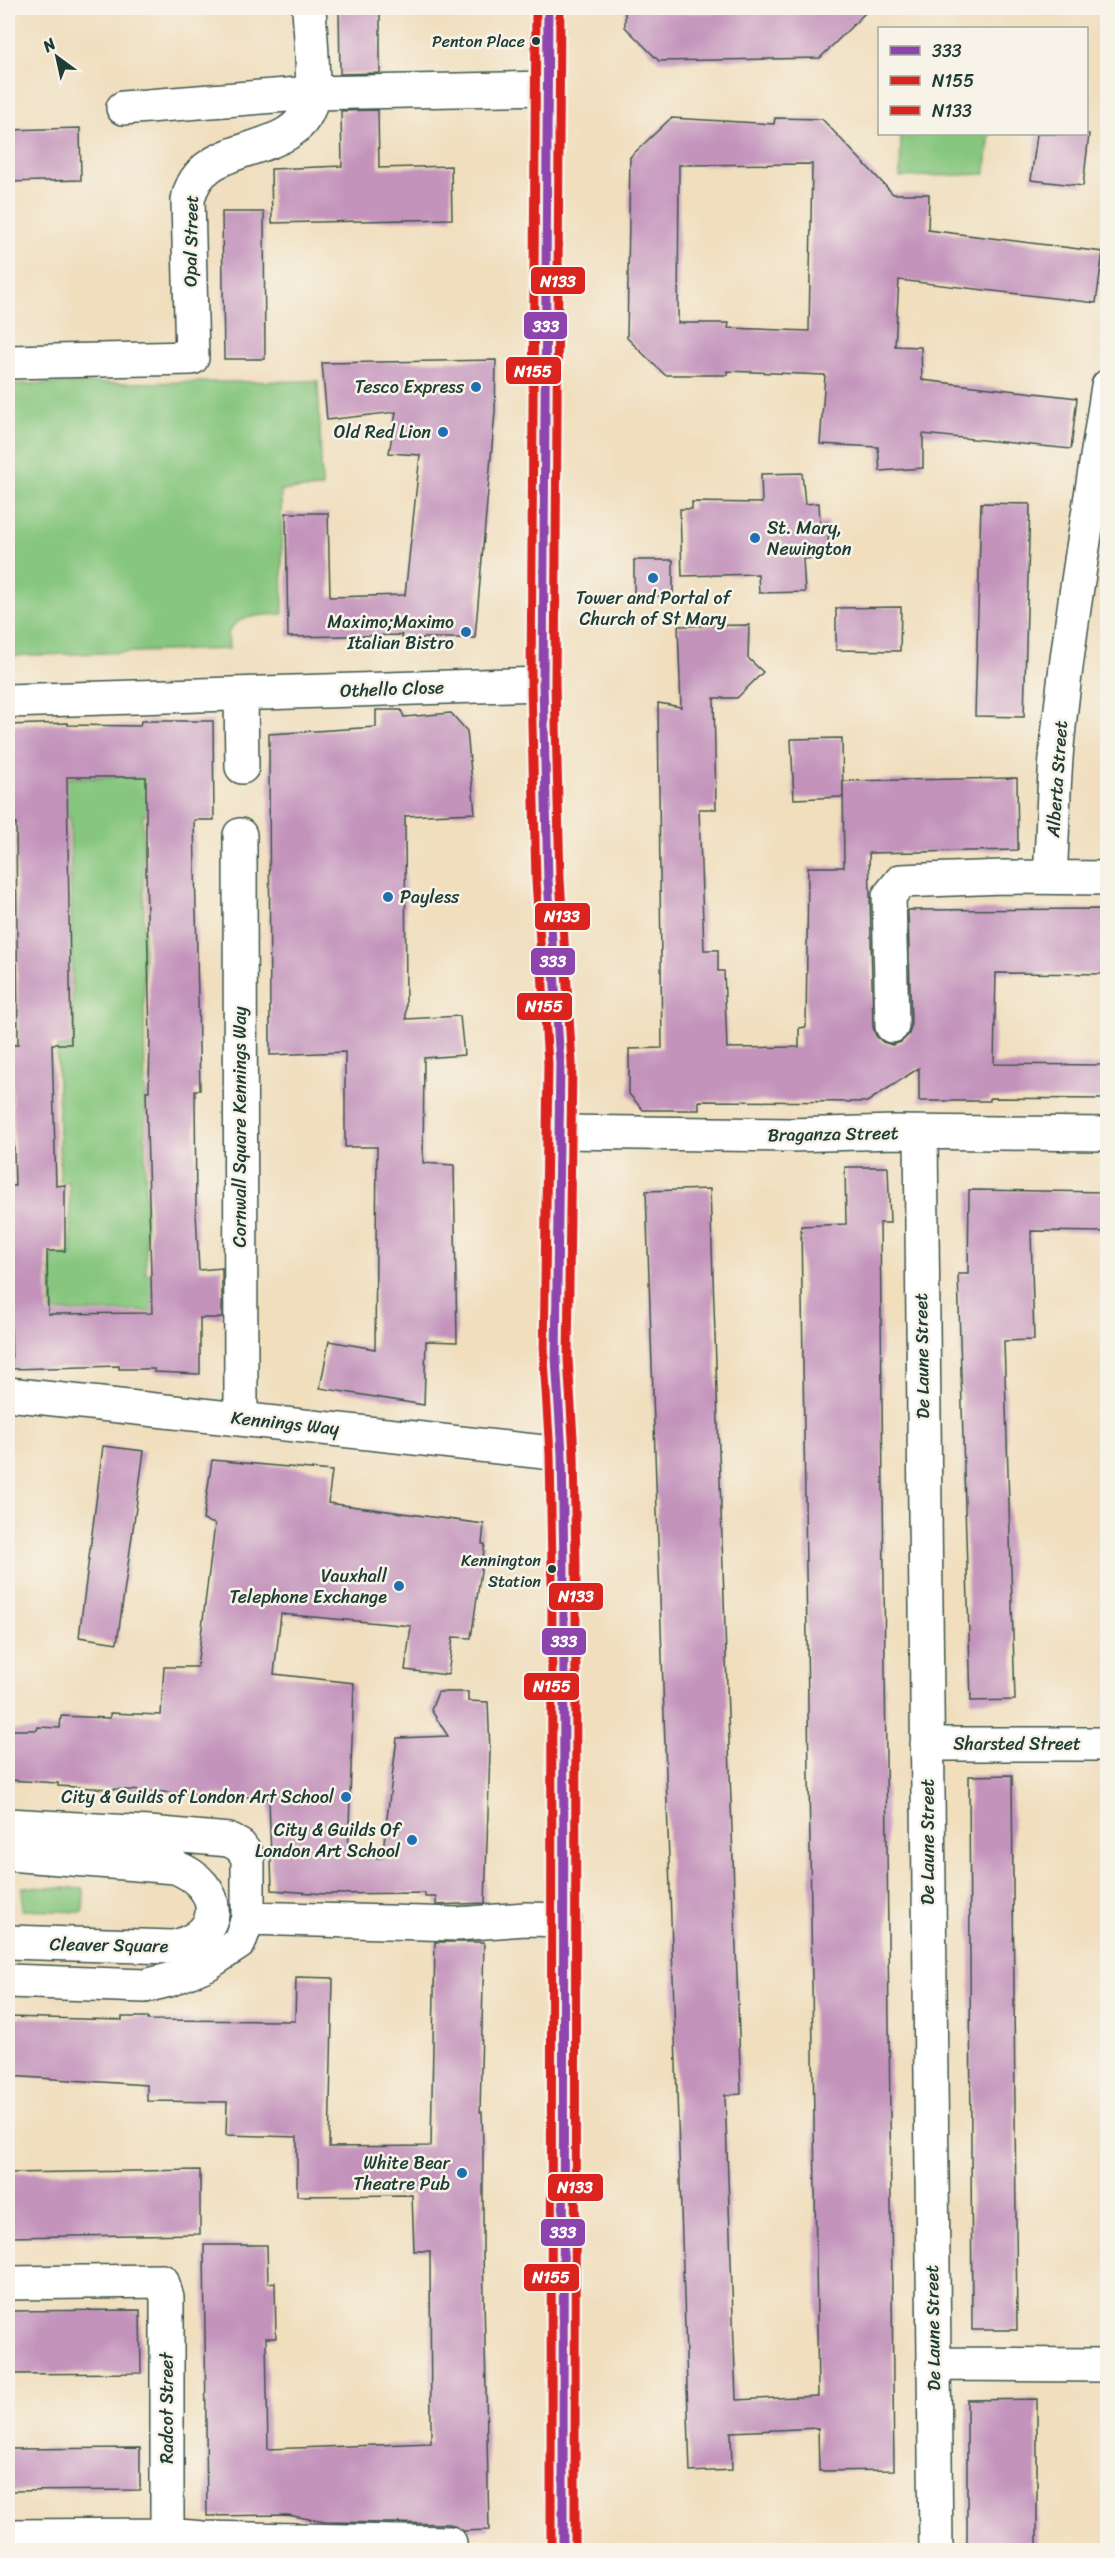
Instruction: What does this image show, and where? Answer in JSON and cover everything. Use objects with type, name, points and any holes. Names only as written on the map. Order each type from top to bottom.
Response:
[{"type":"main road","name":"Opal Street","points":[[8,362],[192,358],[188,200],[190,190],[195,179],[215,162],[283,136],[292,130],[305,115],[312,93],[309,8]]},
{"type":"main road","points":[[548,8],[543,684],[548,880],[560,1063],[556,1359],[562,1454],[565,1920],[563,2550]]},
{"type":"main road","points":[[123,108],[312,93],[547,88]]},
{"type":"main road","name":"Alberta Street","points":[[1050,877],[1057,746],[1075,591],[1107,393]]},
{"type":"main road","name":"Othello Close","points":[[241,694],[543,684]]},
{"type":"main road","points":[[8,700],[241,694],[242,767]]},
{"type":"main road","name":"Cornwall Square Kennings Way","points":[[240,835],[241,1418]]},
{"type":"main road","points":[[892,1026],[889,896],[902,881],[1050,877],[1107,878]]},
{"type":"main road","name":"Braganza Street","points":[[559,1132],[1107,1134]]},
{"type":"main road","name":"De Laune Street","points":[[921,1134],[936,2550]]},
{"type":"main road","name":"Kennings Way","points":[[8,1394],[562,1454]]},
{"type":"main road","name":"Sharsted Street","points":[[927,1744],[1107,1744]]},
{"type":"main road","name":"Cleaver Square","points":[[8,1825],[229,1840],[240,1846],[248,1857],[248,1918],[239,1942],[207,1964],[169,1980],[145,1986],[8,1981]]},
{"type":"main road","name":"Cleaver Square","points":[[8,1854],[176,1867],[192,1874],[200,1881],[210,1898],[212,1914],[208,1928],[197,1939],[173,1947],[8,1942]]},
{"type":"main road","points":[[248,1918],[475,1924],[489,1921],[565,1920]]},
{"type":"main road","name":"Radcot Street","points":[[8,2283],[162,2281],[167,2298],[167,2535]]},
{"type":"main road","points":[[933,2364],[1107,2365]]},
{"type":"main road","points":[[8,2536],[167,2535],[203,2544],[450,2543]]},
{"type":"green space","points":[[901,135],[990,135],[985,174],[900,177]]},
{"type":"green space","points":[[318,381],[322,488],[281,490],[283,614],[251,617],[236,623],[228,635],[229,649],[8,656],[8,384]]},
{"type":"green space","points":[[167,776],[168,813],[143,815],[146,1274],[171,1274],[172,1311],[51,1312],[51,1255],[71,1255],[69,1182],[60,1182],[57,1047],[73,1046],[70,816],[46,816],[47,779]]},
{"type":"green space","points":[[23,1887],[84,1889],[83,1912],[22,1910]]},
{"type":"building","points":[[339,8],[380,8],[380,73],[340,74]]},
{"type":"building","points":[[625,8],[672,8],[672,13],[870,8],[820,58],[659,61],[625,27]]},
{"type":"building","points":[[378,110],[379,168],[451,166],[452,219],[272,223],[271,169],[342,166],[341,111]]},
{"type":"building","points":[[671,118],[774,124],[775,118],[822,119],[893,194],[929,194],[928,230],[1103,252],[1096,303],[899,280],[895,346],[921,347],[922,380],[1077,398],[1071,449],[923,434],[923,468],[880,471],[878,447],[820,444],[825,375],[727,371],[727,375],[665,375],[627,338],[630,157]],"holes":[[[812,164],[809,331],[728,328],[729,323],[678,323],[679,165]]]},
{"type":"building","points":[[80,128],[81,180],[8,182],[8,130]]},
{"type":"building","points":[[1089,134],[1083,186],[1031,180],[1037,135]]},
{"type":"building","points":[[222,212],[264,212],[265,359],[224,359]]},
{"type":"building","points":[[496,360],[495,412],[475,638],[402,638],[402,635],[288,637],[286,513],[328,513],[330,597],[405,595],[420,455],[389,453],[396,412],[327,420],[322,363]]},
{"type":"building","name":"St. Mary, Newington","points":[[802,473],[805,504],[819,503],[820,523],[828,522],[829,557],[803,559],[805,592],[759,593],[758,574],[682,576],[680,509],[692,509],[692,502],[762,503],[761,474]]},
{"type":"building","points":[[981,503],[1030,504],[1024,717],[975,716]]},
{"type":"building","name":"Tower and Portal of Church of St Mary","points":[[634,560],[673,560],[673,596],[634,596]]},
{"type":"building","points":[[901,607],[900,651],[836,650],[836,608]]},
{"type":"building","points":[[749,625],[748,658],[763,672],[737,698],[714,698],[716,809],[699,809],[704,950],[718,950],[718,971],[724,971],[727,1048],[799,1047],[799,1028],[806,1027],[808,867],[844,867],[843,781],[1017,778],[1018,850],[869,853],[873,1027],[876,1036],[892,1045],[901,1042],[909,1034],[911,1026],[908,910],[1107,909],[1107,974],[996,973],[994,1064],[1107,1065],[1107,1099],[990,1098],[990,1101],[919,1101],[919,1068],[867,1102],[699,1101],[699,1110],[643,1110],[629,1094],[629,1049],[662,1048],[658,703],[681,707],[678,626]]},
{"type":"building","points":[[376,710],[401,710],[404,717],[451,713],[467,731],[475,813],[405,816],[406,1019],[460,1016],[464,1055],[424,1058],[423,1163],[454,1165],[457,1342],[426,1341],[424,1405],[320,1388],[329,1341],[375,1349],[377,1147],[345,1147],[345,1052],[270,1055],[269,734],[376,727]]},
{"type":"building","points":[[141,721],[213,721],[214,820],[194,820],[200,1090],[195,1090],[196,1213],[199,1270],[222,1268],[222,1318],[200,1318],[200,1374],[154,1372],[154,1369],[119,1369],[119,1366],[12,1369],[11,1329],[8,1329],[8,1186],[15,1186],[11,1045],[18,1045],[16,823],[8,824],[8,725],[68,723],[68,725],[140,726]],"holes":[[[67,777],[146,777],[150,1037],[149,1091],[146,1091],[152,1313],[48,1314],[47,1251],[65,1251],[65,1185],[56,1186],[52,1044],[71,1044]]]},
{"type":"building","points":[[842,738],[843,797],[794,799],[791,739]]},
{"type":"building","points":[[845,1167],[888,1167],[890,1223],[880,1223],[894,2470],[819,2471],[818,2428],[731,2432],[732,2470],[690,2472],[646,1191],[710,1189],[741,2094],[725,2095],[736,2400],[818,2396],[801,1226],[846,1224]]},
{"type":"building","points":[[969,1190],[1107,1192],[1107,1232],[1031,1231],[1034,1340],[1004,1341],[1015,1700],[971,1701],[958,1274],[968,1274]]},
{"type":"building","points":[[103,1446],[144,1451],[117,1643],[79,1637]]},
{"type":"building","points":[[212,1460],[332,1471],[328,1503],[484,1524],[482,1544],[485,1544],[471,1638],[453,1637],[448,1675],[405,1670],[411,1626],[281,1614],[274,1674],[354,1683],[348,1856],[382,1858],[397,1738],[448,1736],[431,1710],[438,1692],[468,1692],[468,1701],[488,1702],[490,1752],[485,1903],[436,1905],[436,1897],[425,1897],[425,1893],[325,1894],[272,1890],[269,1798],[58,1786],[58,1783],[8,1780],[8,1730],[37,1730],[38,1727],[60,1728],[61,1716],[110,1718],[110,1713],[161,1715],[164,1667],[197,1667],[215,1524],[203,1520]]},
{"type":"building","points":[[1012,1775],[1017,2330],[972,2330],[969,1776]]},
{"type":"building","points":[[435,1942],[484,1942],[480,2112],[482,2112],[483,2145],[489,2530],[463,2531],[450,2524],[325,2522],[288,2515],[207,2516],[204,2245],[267,2245],[268,2283],[275,2282],[276,2338],[266,2338],[268,2449],[431,2443],[430,2251],[414,2251],[412,2195],[297,2196],[297,2137],[226,2135],[227,2102],[147,2101],[147,2085],[8,2076],[8,2017],[122,2020],[122,2017],[148,2017],[148,2020],[295,2021],[296,1977],[333,1978],[329,2147],[431,2146]]},
{"type":"building","points":[[200,2170],[200,2234],[8,2237],[8,2173]]},
{"type":"building","points":[[140,2310],[141,2373],[8,2374],[8,2311]]},
{"type":"building","points":[[1037,2399],[1037,2550],[967,2550],[967,2400]]},
{"type":"building","points":[[140,2448],[140,2490],[8,2491],[8,2449]]},
{"type":"transit line","name":"N155","points":[[536,8],[531,684],[536,880],[548,1063],[544,1359],[550,1454],[552,1566],[551,2550]]},
{"type":"transit line","name":"333","points":[[548,8],[543,684],[548,880],[560,1063],[556,1359],[562,1454],[564,1566],[563,2550]]},
{"type":"transit line","name":"N133","points":[[560,8],[555,684],[560,879],[572,1063],[568,1359],[574,1454],[576,1566],[575,2550]]},
{"type":"place","name":"Penton Place","points":[[536,41]]},
{"type":"place","name":"Tesco Express","points":[[476,387]]},
{"type":"place","name":"Old Red Lion","points":[[443,432]]},
{"type":"place","name":"St. Mary, Newington","points":[[755,538]]},
{"type":"place","name":"Tower and Portal of Church of St Mary","points":[[653,578]]},
{"type":"place","name":"Maximo;Maximo Italian Bistro","points":[[466,632]]},
{"type":"place","name":"Payless","points":[[388,897]]},
{"type":"place","name":"Kennington Station","points":[[552,1569]]},
{"type":"place","name":"Vauxhall Telephone Exchange","points":[[399,1586]]},
{"type":"place","name":"City & Guilds of London Art School","points":[[346,1797]]},
{"type":"place","name":"City & Guilds Of London Art School","points":[[412,1840]]},
{"type":"place","name":"White Bear Theatre Pub","points":[[462,2173]]}]
